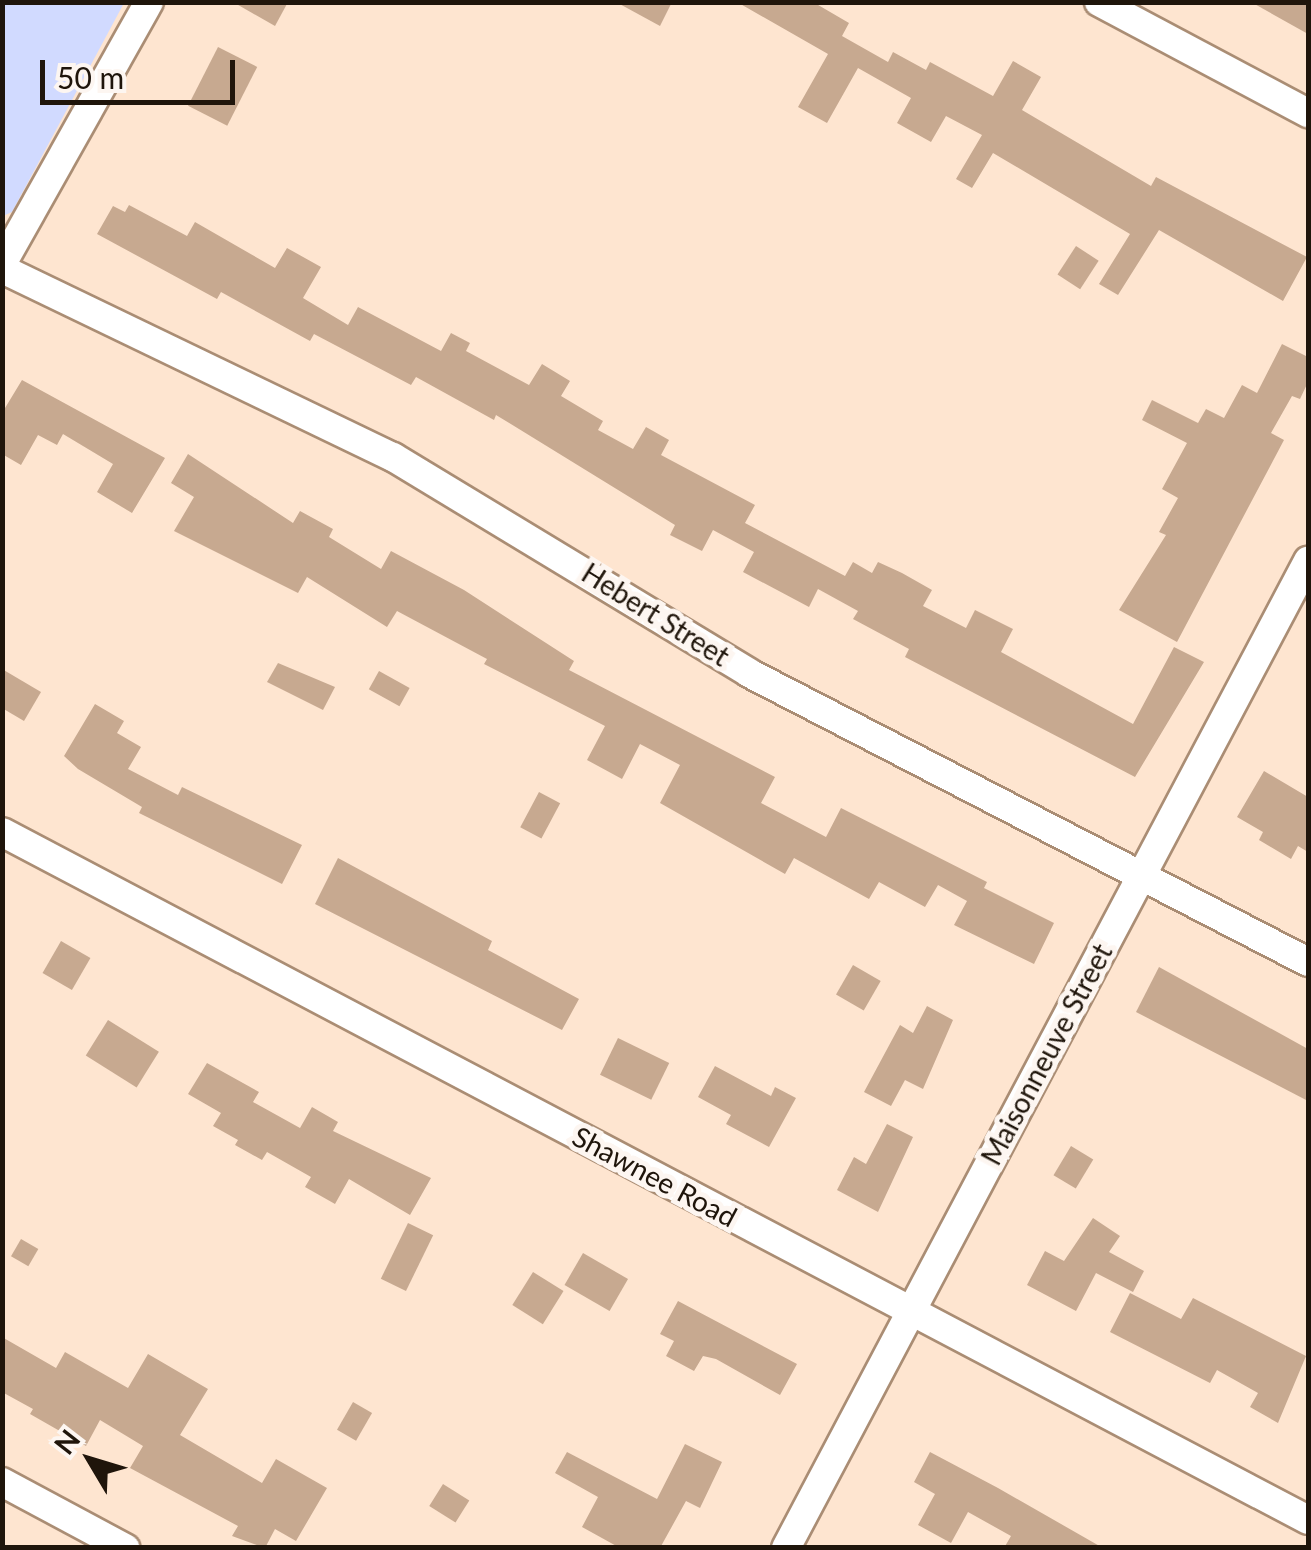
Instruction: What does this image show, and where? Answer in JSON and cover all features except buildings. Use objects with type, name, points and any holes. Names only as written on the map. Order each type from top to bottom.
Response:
[{"type":"street","points":[[2,266],[149,2]]},
{"type":"street","points":[[1098,2],[1308,114]]},
{"type":"street","name":"Hebert Street","points":[[2,266],[392,458],[749,673],[1308,962]]},
{"type":"street","name":"Maisonneuve Street","points":[[786,1548],[1308,561]]},
{"type":"street","name":"Shawnee Road","points":[[2,832],[1308,1520]]},
{"type":"street","points":[[2,1482],[125,1548]]},
{"type":"shaded area","points":[[3,2],[124,3],[12,212],[3,216]]}]
